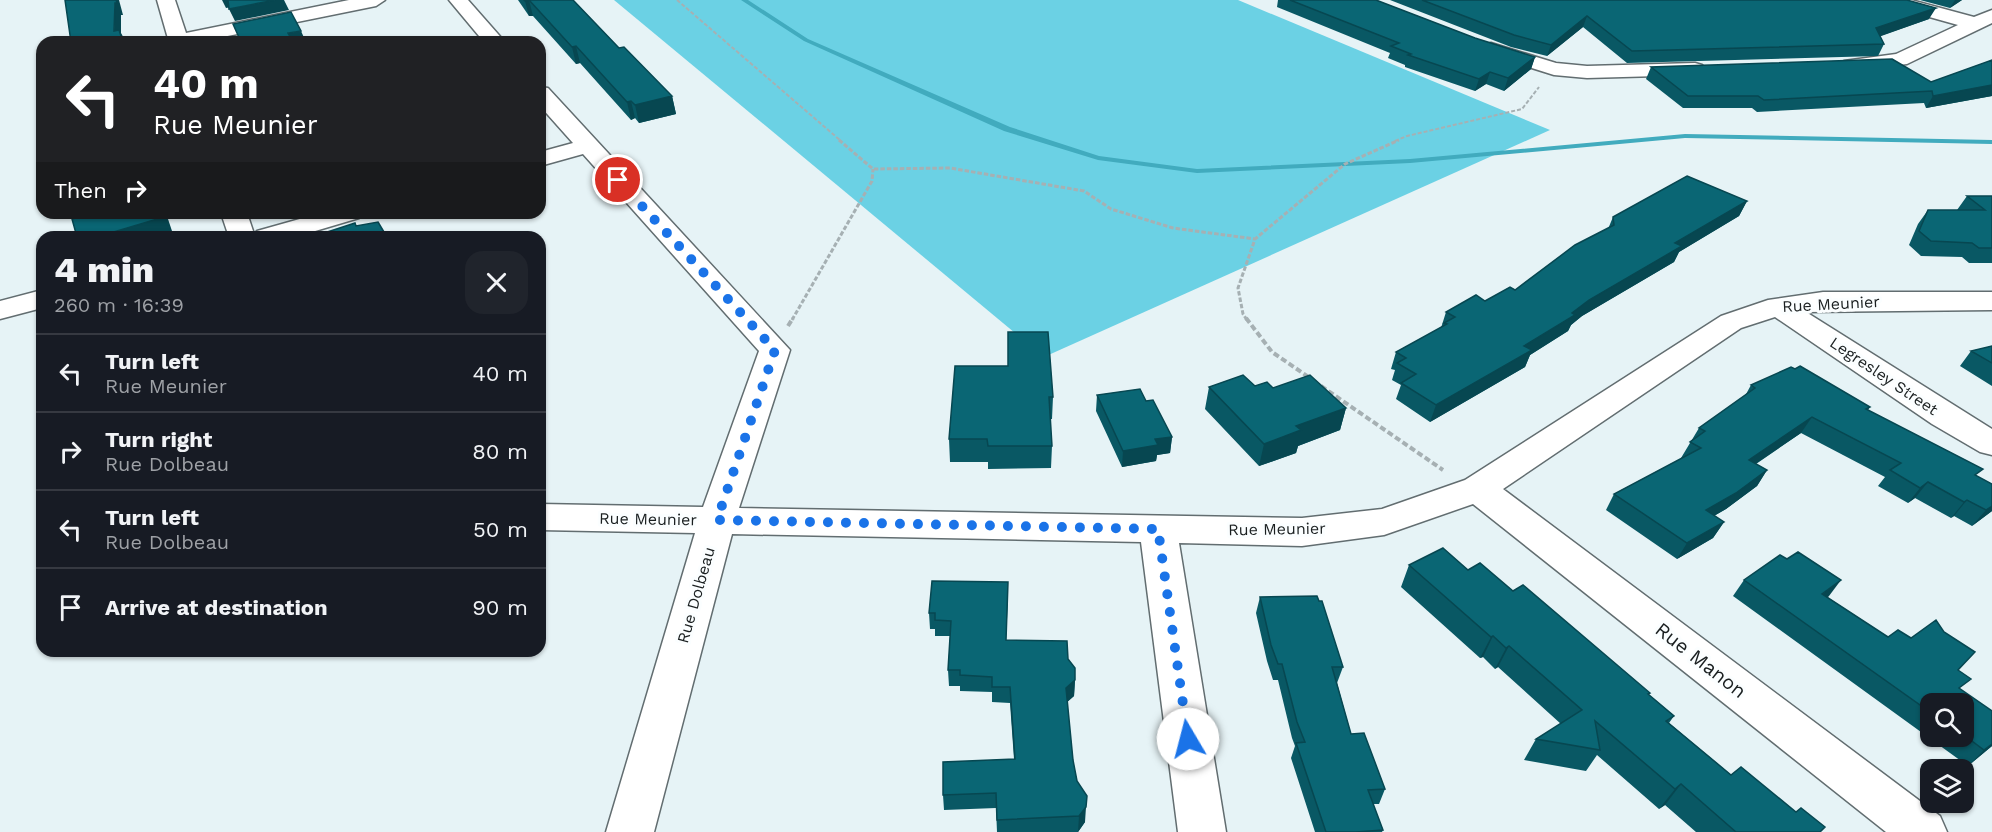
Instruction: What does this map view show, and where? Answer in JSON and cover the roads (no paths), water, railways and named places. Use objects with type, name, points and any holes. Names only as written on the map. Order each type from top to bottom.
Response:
[{"type":"street","points":[[166,0],[177,36]]},
{"type":"street","points":[[203,36],[376,0]]},
{"type":"street","points":[[458,0],[490,36]]},
{"type":"street","points":[[1890,0],[1984,20]]},
{"type":"street","points":[[1836,66],[1872,65],[1900,60],[1984,20]]},
{"type":"street","points":[[1473,42],[1554,69],[1587,72],[1718,69]]},
{"type":"street","points":[[546,100],[586,146],[546,157]]},
{"type":"street","name":"Rue Dolbeau","points":[[586,146],[775,350],[717,520],[630,832]]},
{"type":"street","points":[[287,231],[329,219]]},
{"type":"street","points":[[0,310],[36,301]]},
{"type":"street","name":"Rue Meunier","points":[[546,517],[1302,532],[1384,522],[1478,489],[1731,322],[1778,306],[1823,301],[1992,301]]},
{"type":"street","name":"Legresley Street","points":[[1778,306],[1944,416],[1992,444]]},
{"type":"street","name":"Rue Manon","points":[[1478,489],[1923,832]]},
{"type":"street","points":[[1158,529],[1202,832]]},
{"type":"waterway","points":[[744,0],[806,40],[1007,129],[1098,158],[1197,171],[1410,161],[1685,136],[1992,142]]}]
